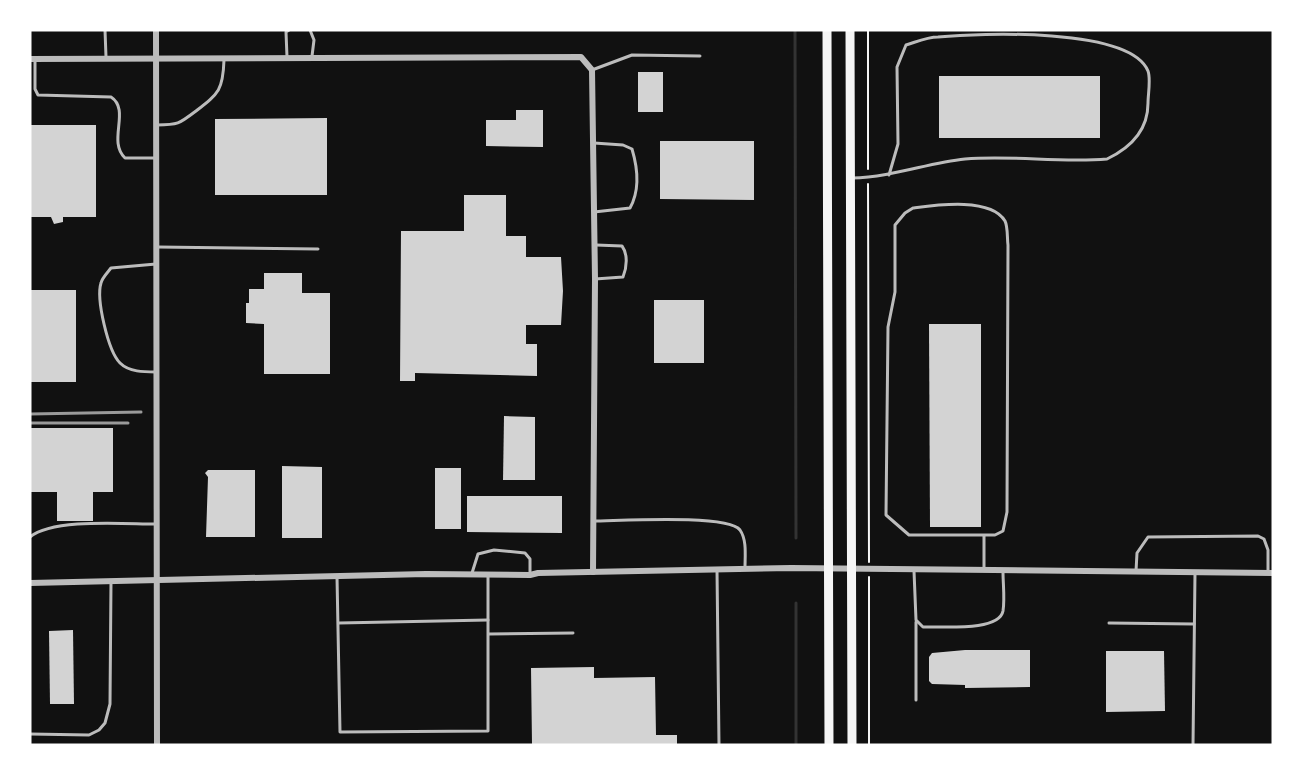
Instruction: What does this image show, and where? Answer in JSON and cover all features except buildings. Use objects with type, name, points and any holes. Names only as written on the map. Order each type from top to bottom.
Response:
[{"type":"main road","points":[[827,30],[829,745]]},
{"type":"main road","points":[[850,30],[852,745]]},
{"type":"street","points":[[156,30],[157,745]]},
{"type":"street","points":[[32,59],[581,57],[592,70],[594,143],[593,572]]},
{"type":"street","points":[[30,583],[530,575],[717,569],[1270,573]]},
{"type":"lane","points":[[105,30],[106,59]]},
{"type":"lane","points":[[287,58],[286,32],[289,30]]},
{"type":"lane","points":[[310,30],[314,40],[312,58]]},
{"type":"lane","points":[[851,178],[889,175],[964,159],[1107,159],[1124,151],[1140,134],[1148,111],[1148,72],[1137,57],[1097,40],[1031,34],[947,36],[906,45],[897,67],[898,144],[889,175]]},
{"type":"lane","points":[[592,70],[633,55],[700,56]]},
{"type":"lane","points":[[157,125],[177,125],[211,102],[223,81],[225,58]]},
{"type":"lane","points":[[32,59],[35,89],[38,95],[111,97],[117,101],[120,108],[118,145],[121,154],[125,158],[156,158]]},
{"type":"lane","points":[[594,143],[622,145],[632,149],[637,183],[636,196],[630,208],[594,212]]},
{"type":"lane","points":[[978,205],[995,211],[1005,221],[1008,244],[1007,512],[1003,531],[995,535],[984,535],[909,535],[886,515],[888,327],[895,292],[896,225],[905,213],[913,208],[978,205]]},
{"type":"lane","points":[[594,245],[622,246],[626,252],[623,277],[595,279]]},
{"type":"lane","points":[[156,247],[318,249]]},
{"type":"lane","points":[[158,264],[111,268],[100,283],[108,341],[121,364],[137,372],[158,372]]},
{"type":"lane","points":[[593,521],[705,520],[731,523],[740,530],[744,539],[745,569]]},
{"type":"lane","points":[[30,537],[52,528],[71,526],[157,524]]},
{"type":"lane","points":[[984,535],[984,572]]},
{"type":"lane","points":[[1136,573],[1137,553],[1148,537],[1258,536],[1264,539],[1268,550],[1270,573]]},
{"type":"lane","points":[[472,575],[474,559],[478,554],[494,550],[525,553],[530,559],[530,575]]},
{"type":"lane","points":[[717,569],[719,745]]},
{"type":"lane","points":[[914,572],[916,700]]},
{"type":"lane","points":[[916,620],[923,627],[986,625],[997,621],[1003,612],[1003,572]]},
{"type":"lane","points":[[1193,745],[1195,573]]},
{"type":"lane","points":[[337,577],[340,732],[488,731],[488,574]]},
{"type":"lane","points":[[30,734],[88,735],[99,730],[105,723],[110,704],[111,582]]},
{"type":"lane","points":[[339,623],[488,620]]},
{"type":"lane","points":[[1109,624],[1194,624]]},
{"type":"lane","points":[[489,634],[573,633]]},
{"type":"path","points":[[868,30],[869,745]]},
{"type":"waterway","points":[[795,30],[796,538]]},
{"type":"waterway","points":[[796,603],[796,745]]},
{"type":"railway","points":[[30,414],[141,412]]},
{"type":"railway","points":[[30,423],[128,423]]}]
